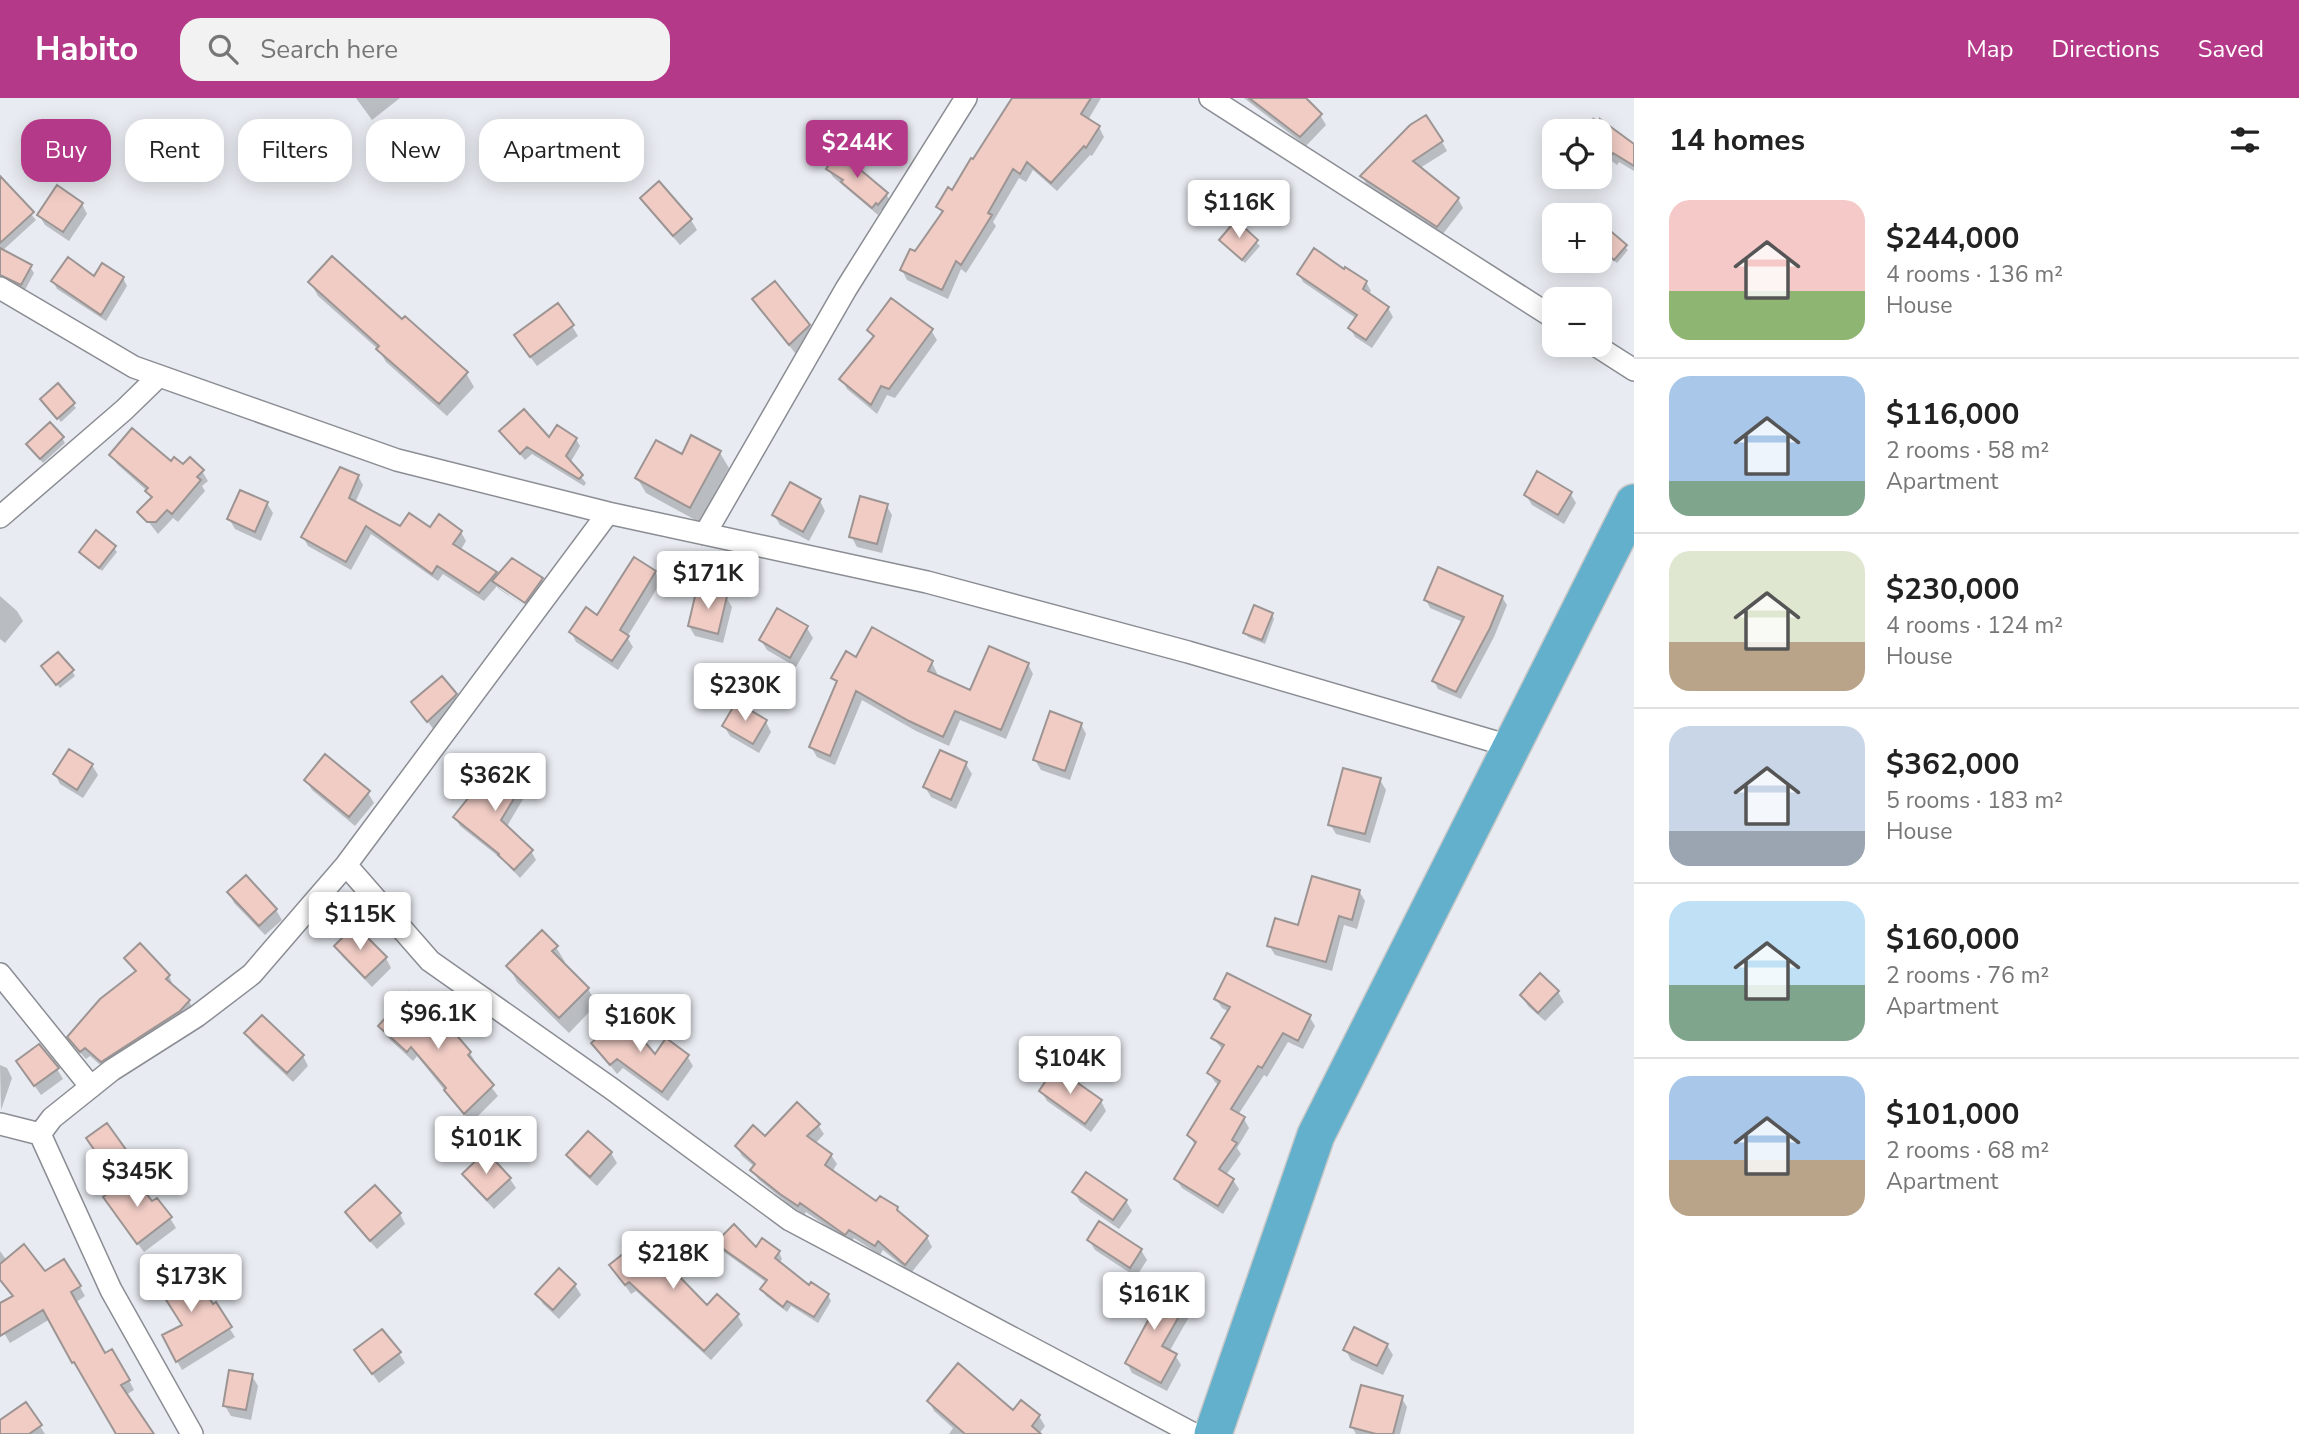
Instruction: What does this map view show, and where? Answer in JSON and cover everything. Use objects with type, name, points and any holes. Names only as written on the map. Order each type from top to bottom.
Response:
[{"type":"highway","points":[[1213,1434],[1316,1135],[1634,503]]},
{"type":"street","points":[[705,534],[846,289],[966,98]]},
{"type":"street","points":[[1210,98],[1542,310]]},
{"type":"street","points":[[0,288],[134,367],[397,460],[608,513],[928,582],[1188,652],[1513,747]]},
{"type":"street","points":[[1612,356],[1634,370]]},
{"type":"street","points":[[0,517],[124,410],[159,376]]},
{"type":"street","points":[[40,1134],[51,1118],[112,1070],[197,1016],[252,974],[346,865],[608,513]]},
{"type":"street","points":[[346,865],[430,961],[612,1089],[790,1220],[1194,1434]]},
{"type":"street","points":[[0,974],[91,1087]]},
{"type":"street","points":[[0,1124],[40,1134]]},
{"type":"street","points":[[40,1134],[111,1290],[192,1434]]},
{"type":"building","points":[[1012,98],[1091,98],[1081,114],[1100,126],[1086,148],[1084,146],[1051,183],[1027,162],[1020,174],[1013,169],[988,213],[992,215],[961,265],[956,261],[942,290],[900,270],[910,249],[915,251],[943,211],[936,207],[948,187],[952,190]]},
{"type":"building","points":[[1249,98],[1306,98],[1322,114],[1300,137]]},
{"type":"building","points":[[1426,115],[1443,141],[1413,161],[1459,198],[1437,227],[1360,176],[1410,125]]},
{"type":"building","points":[[1612,128],[1634,144],[1634,166],[1613,153]]},
{"type":"building","points":[[838,151],[888,193],[878,205],[876,203],[872,208],[841,182],[843,180],[826,169]]},
{"type":"building","points":[[0,176],[34,212],[0,243]]},
{"type":"building","points":[[659,181],[692,219],[673,236],[640,198]]},
{"type":"building","points":[[57,185],[83,203],[63,232],[37,215]]},
{"type":"building","points":[[1236,220],[1258,240],[1242,260],[1219,240]]},
{"type":"building","points":[[1612,232],[1627,245],[1614,260],[1612,258]]},
{"type":"building","points":[[0,248],[32,265],[21,285],[0,275]]},
{"type":"building","points":[[1314,248],[1367,281],[1363,289],[1389,307],[1366,340],[1348,328],[1357,315],[1297,274]]},
{"type":"building","points":[[332,256],[402,319],[405,316],[468,372],[439,404],[376,349],[379,346],[308,282]]},
{"type":"building","points":[[68,257],[94,276],[102,263],[124,277],[101,315],[51,281]]},
{"type":"building","points":[[775,281],[810,325],[789,345],[752,299]]},
{"type":"building","points":[[891,298],[933,329],[889,389],[881,386],[871,405],[839,379],[874,336],[867,330]]},
{"type":"building","points":[[558,303],[574,325],[530,357],[514,335]]},
{"type":"building","points":[[58,383],[75,403],[57,419],[40,399]]},
{"type":"building","points":[[524,409],[549,437],[557,425],[577,438],[566,456],[583,475],[579,479],[527,447],[520,454],[499,431]]},
{"type":"building","points":[[50,422],[64,437],[40,459],[26,444]]},
{"type":"building","points":[[132,428],[171,461],[174,457],[183,464],[190,457],[204,470],[197,477],[201,480],[172,514],[167,510],[156,522],[147,522],[137,512],[152,497],[145,491],[148,488],[109,455]]},
{"type":"building","points":[[691,435],[721,451],[690,508],[635,478],[656,440],[682,454]]},
{"type":"building","points":[[340,467],[359,475],[349,498],[400,526],[409,513],[430,527],[439,514],[462,531],[453,544],[497,572],[479,593],[437,566],[432,574],[366,526],[346,562],[301,537]]},
{"type":"building","points":[[1537,471],[1572,492],[1558,515],[1524,495]]},
{"type":"building","points":[[790,482],[821,499],[803,532],[772,515]]},
{"type":"building","points":[[240,490],[268,502],[255,532],[227,519]]},
{"type":"building","points":[[860,496],[888,504],[877,544],[849,537]]},
{"type":"building","points":[[96,530],[116,546],[99,568],[79,552]]},
{"type":"building","points":[[634,557],[656,571],[620,630],[629,636],[612,661],[569,632],[586,607],[597,615]]},
{"type":"building","points":[[512,558],[543,578],[525,603],[492,581]]},
{"type":"building","points":[[1438,567],[1503,596],[1490,628],[1456,692],[1432,681],[1464,617],[1424,600]]},
{"type":"building","points":[[697,588],[727,596],[718,634],[688,626]]},
{"type":"building","points":[[1254,605],[1273,613],[1262,640],[1243,633]]},
{"type":"building","points":[[777,608],[808,626],[790,658],[759,640]]},
{"type":"building","points":[[872,627],[933,661],[928,671],[970,690],[989,646],[1029,663],[1001,730],[955,711],[943,737],[856,691],[830,756],[809,747],[837,681],[831,678],[846,651],[856,657]]},
{"type":"building","points":[[58,652],[74,670],[56,685],[41,666]]},
{"type":"building","points":[[442,676],[457,694],[427,722],[411,702]]},
{"type":"building","points":[[736,702],[767,720],[753,744],[722,726]]},
{"type":"building","points":[[1050,711],[1082,723],[1065,771],[1033,760]]},
{"type":"building","points":[[69,749],[93,764],[77,790],[53,774]]},
{"type":"building","points":[[940,750],[967,762],[951,800],[923,787]]},
{"type":"building","points":[[325,754],[370,791],[349,817],[304,780]]},
{"type":"building","points":[[490,758],[526,779],[501,820],[533,850],[514,870],[499,854],[453,817],[481,782],[478,779]]},
{"type":"building","points":[[1343,768],[1381,778],[1365,834],[1328,825]]},
{"type":"building","points":[[246,875],[277,909],[259,926],[227,892]]},
{"type":"building","points":[[1312,876],[1360,890],[1352,920],[1339,916],[1326,962],[1267,946],[1275,918],[1298,925]]},
{"type":"building","points":[[355,925],[387,957],[365,978],[334,946]]},
{"type":"building","points":[[542,930],[558,946],[552,951],[589,988],[559,1018],[506,966]]},
{"type":"building","points":[[140,943],[170,975],[166,979],[190,1000],[180,1011],[101,1062],[85,1048],[80,1052],[67,1037],[100,999],[136,971],[124,958]]},
{"type":"building","points":[[1227,973],[1311,1015],[1298,1041],[1283,1033],[1262,1068],[1258,1066],[1231,1109],[1245,1117],[1232,1140],[1237,1143],[1219,1169],[1234,1179],[1218,1206],[1174,1179],[1196,1142],[1187,1135],[1220,1081],[1207,1073],[1224,1045],[1211,1038],[1230,1007],[1214,999]]},
{"type":"building","points":[[1540,973],[1559,991],[1538,1013],[1520,995]]},
{"type":"building","points":[[409,992],[448,1025],[471,1052],[468,1055],[494,1085],[464,1114],[411,1047],[407,1052],[378,1026]]},
{"type":"building","points":[[262,1015],[304,1055],[287,1073],[244,1033]]},
{"type":"building","points":[[623,1016],[655,1054],[666,1038],[689,1055],[662,1092],[617,1059],[610,1065],[591,1043]]},
{"type":"building","points":[[39,1044],[59,1068],[34,1086],[16,1061]]},
{"type":"building","points":[[1055,1067],[1102,1100],[1085,1124],[1039,1091]]},
{"type":"building","points":[[797,1102],[820,1124],[807,1136],[832,1154],[825,1165],[876,1201],[880,1196],[898,1207],[897,1210],[928,1236],[905,1265],[878,1241],[875,1246],[849,1230],[845,1235],[800,1203],[798,1206],[780,1194],[750,1170],[755,1164],[735,1146],[753,1125],[765,1136]]},
{"type":"building","points":[[107,1123],[132,1158],[111,1174],[86,1138]]},
{"type":"building","points":[[588,1131],[612,1152],[590,1177],[566,1155]]},
{"type":"building","points":[[486,1151],[511,1178],[487,1200],[462,1174]]},
{"type":"building","points":[[1086,1172],[1127,1200],[1113,1220],[1072,1192]]},
{"type":"building","points":[[132,1175],[152,1201],[157,1198],[172,1217],[137,1244],[103,1197]]},
{"type":"building","points":[[375,1185],[401,1213],[370,1241],[345,1212]]},
{"type":"building","points":[[1099,1221],[1142,1249],[1130,1268],[1087,1240]]},
{"type":"building","points":[[734,1224],[756,1247],[762,1238],[780,1251],[775,1258],[809,1285],[811,1282],[829,1294],[814,1317],[787,1301],[783,1307],[760,1289],[767,1280],[715,1243]]},
{"type":"building","points":[[651,1232],[682,1261],[672,1269],[707,1305],[717,1294],[739,1314],[704,1351],[629,1282],[625,1285],[609,1265]]},
{"type":"building","points":[[24,1244],[45,1271],[64,1259],[81,1286],[71,1292],[105,1353],[112,1349],[130,1380],[121,1385],[154,1434],[116,1434],[43,1310],[0,1336],[0,1303],[13,1296],[0,1280],[0,1264]]},
{"type":"building","points":[[188,1265],[213,1304],[216,1302],[232,1327],[176,1362],[162,1335],[182,1325],[156,1284]]},
{"type":"building","points":[[559,1268],[576,1284],[553,1310],[535,1294]]},
{"type":"building","points":[[1141,1280],[1185,1306],[1162,1346],[1177,1354],[1161,1383],[1125,1363],[1151,1315],[1128,1302]]},
{"type":"building","points":[[1354,1327],[1388,1344],[1377,1366],[1343,1350]]},
{"type":"building","points":[[382,1329],[401,1352],[372,1374],[354,1350]]},
{"type":"building","points":[[958,1363],[1013,1410],[1021,1400],[1040,1415],[1032,1426],[1041,1434],[965,1434],[927,1401]]},
{"type":"building","points":[[229,1370],[253,1374],[246,1410],[223,1406]]},
{"type":"building","points":[[1361,1385],[1403,1396],[1393,1434],[1376,1434],[1350,1427]]},
{"type":"building","points":[[26,1402],[42,1425],[29,1434],[0,1434],[0,1420]]}]
